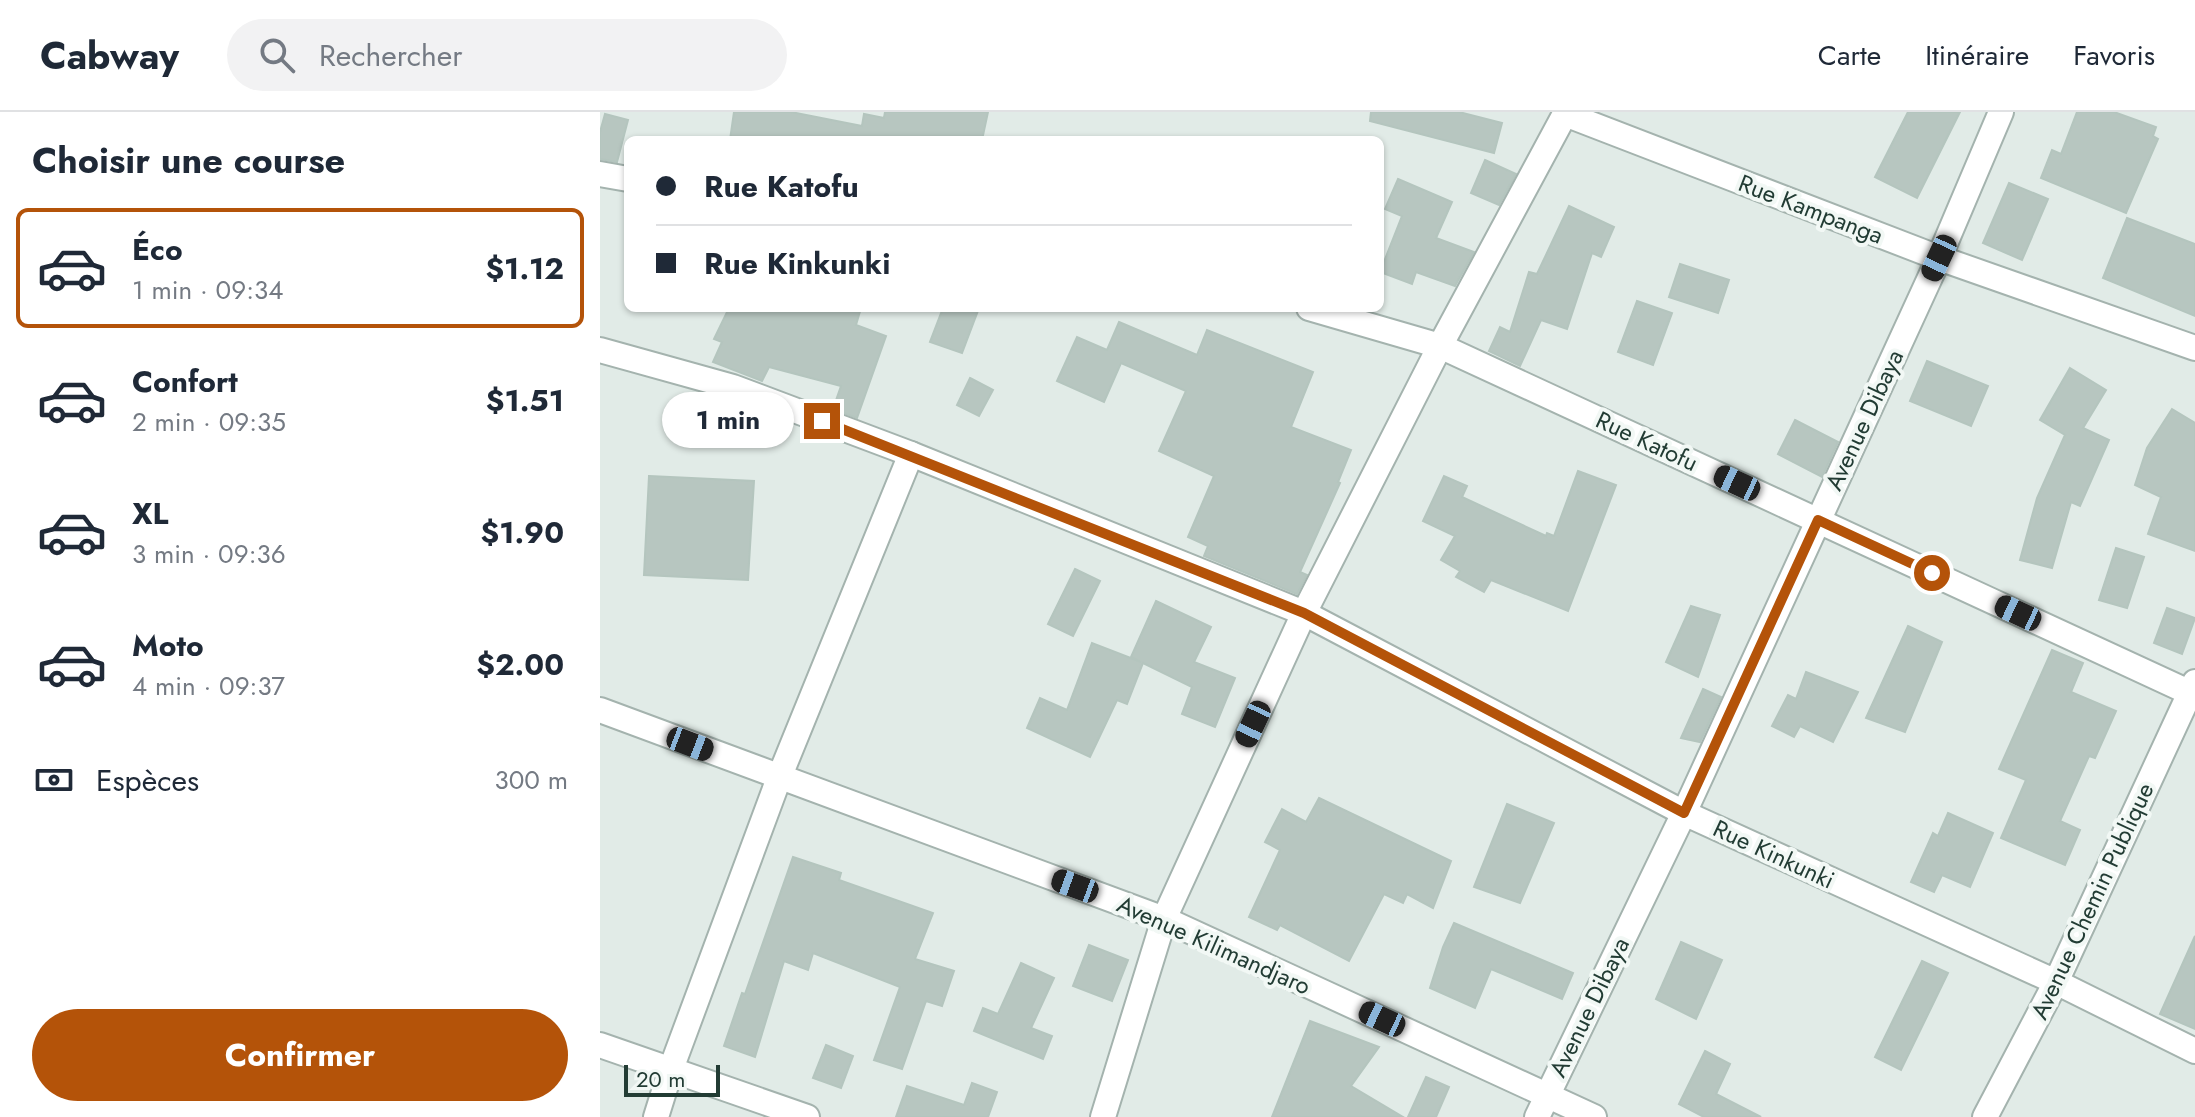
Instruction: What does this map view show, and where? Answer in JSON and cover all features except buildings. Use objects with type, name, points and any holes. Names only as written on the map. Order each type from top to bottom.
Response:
[{"type":"street","name":"Avenue Dibaya","points":[[1541,1106],[1684,813],[1939,258],[2001,112]]},
{"type":"street","name":"Rue Kampanga","points":[[1565,113],[1939,258],[2195,348]]},
{"type":"street","points":[[1103,1117],[1164,919],[1304,613],[1440,346],[1565,113]]},
{"type":"street","points":[[600,174],[624,178]]},
{"type":"street","name":"Rue Katofu","points":[[1323,312],[1440,346],[2193,690]]},
{"type":"street","name":"Rue Kinkunki","points":[[600,350],[733,387],[911,454],[1304,613],[1684,813],[2056,982],[2195,1051]]},
{"type":"street","points":[[656,1117],[779,778],[911,454]]},
{"type":"street","name":"Avenue Chemin Publique","points":[[1985,1117],[2056,982],[2193,690]]},
{"type":"street","name":"Avenue Kilimandjaro","points":[[600,710],[1164,919],[1541,1106],[1594,1117]]},
{"type":"street","points":[[600,1045],[807,1117]]},
{"type":"route","points":[[822,421],[1304,613],[1684,813],[1818,520],[1932,573]]}]
